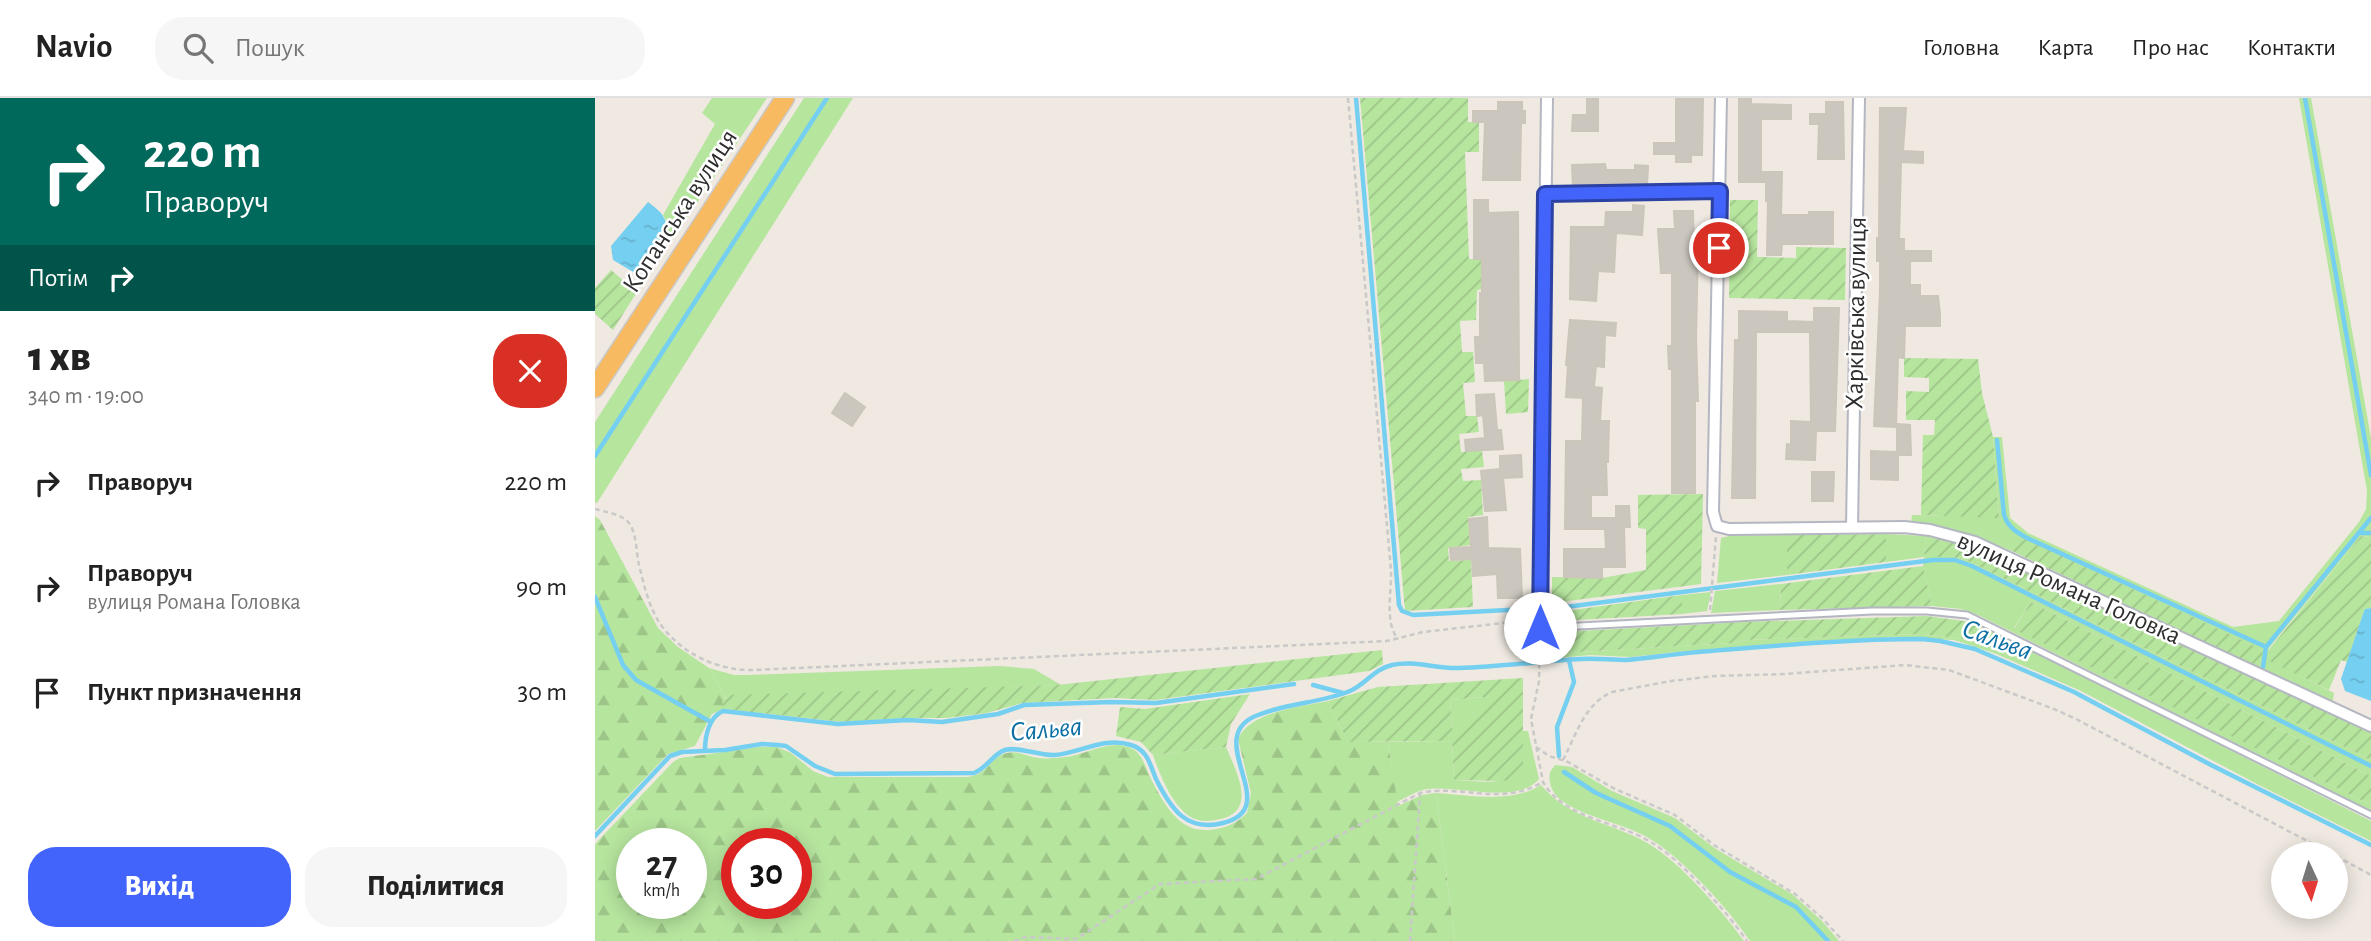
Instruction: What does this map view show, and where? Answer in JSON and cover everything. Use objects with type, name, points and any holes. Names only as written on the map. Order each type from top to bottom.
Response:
[{"type":"highway","name":"Копанська вулиця","points":[[595,388],[785,98]]},
{"type":"street","points":[[1540,623],[1547,98]]},
{"type":"street","points":[[1717,526],[1713,512],[1721,98]]},
{"type":"street","name":"Харківська вулиця","points":[[1852,527],[1859,98]]},
{"type":"street","name":"вулиця Романа Головка","points":[[1717,526],[1730,529],[1921,529],[1985,546],[2371,726]]},
{"type":"lane","points":[[1545,194],[1720,191]]},
{"type":"lane","points":[[1540,623],[1893,611],[1966,615],[2371,816]]},
{"type":"path","points":[[1348,98],[1391,570],[1391,628],[1398,639]]},
{"type":"path","points":[[595,509],[623,517],[629,523],[634,533],[648,598],[662,626],[698,656],[716,666],[730,669],[930,663],[1398,639],[1423,632],[1540,623],[1540,670],[1531,719],[1543,782],[1562,804],[1644,838],[1664,851],[1726,914],[1747,941]]},
{"type":"path","points":[[1708,618],[1713,597],[1717,526]]},
{"type":"path","points":[[1563,760],[1590,707],[1601,696],[1612,692],[1689,678],[1785,674],[1877,666],[1927,667],[1970,676],[2054,709],[2309,842]]},
{"type":"path","points":[[1536,747],[1549,757],[1563,760],[1613,788],[1675,815],[1714,845],[1795,894],[1843,941]]},
{"type":"path","points":[[1014,941],[1026,937],[1076,939],[1160,884],[1256,879],[1420,793],[1436,791],[1515,794],[1543,782]]},
{"type":"path","points":[[1410,941],[1420,793]]},
{"type":"path","points":[[2349,863],[2371,875]]},
{"type":"green space","points":[[712,98],[767,98],[673,239],[666,233],[663,215],[715,124],[702,113]]},
{"type":"green space","points":[[804,98],[853,98],[595,503],[595,422]]},
{"type":"green space","points":[[1360,98],[1468,98],[1468,122],[1479,122],[1479,152],[1465,152],[1469,259],[1482,259],[1482,289],[1477,290],[1476,320],[1460,321],[1462,352],[1473,352],[1475,382],[1463,383],[1466,416],[1477,416],[1479,432],[1459,434],[1461,452],[1482,450],[1484,467],[1461,469],[1463,481],[1481,480],[1483,515],[1468,517],[1470,545],[1448,548],[1449,561],[1471,560],[1473,607],[1405,611]]},
{"type":"green space","points":[[2299,98],[2311,98],[2371,438],[2371,537],[2361,536],[2269,648],[2265,658],[2334,693],[2333,700],[2330,701],[2260,668],[2262,650],[2020,537],[2012,551],[1974,536],[1911,523],[1912,515],[1999,517],[1993,437],[2002,437],[2010,518],[2028,533],[2233,627],[2279,621],[2359,522],[2366,509],[2367,491]]},
{"type":"green space","points":[[1730,200],[1758,200],[1757,257],[1796,258],[1796,247],[1846,248],[1845,300],[1729,298]]},
{"type":"green space","points":[[611,270],[637,292],[613,330],[595,314],[595,288]]},
{"type":"green space","points":[[1904,358],[1978,359],[1982,393],[1993,437],[1999,518],[1921,515],[1923,435],[1934,435],[1935,420],[1906,420],[1906,391],[1929,392],[1929,378],[1904,377]]},
{"type":"green space","points":[[1529,379],[1528,412],[1506,414],[1504,381]]},
{"type":"green space","points":[[1703,494],[1701,584],[1552,603],[1552,577],[1602,578],[1646,570],[1646,529],[1638,528],[1638,495]]},
{"type":"green space","points":[[595,516],[600,520],[658,628],[678,647],[709,668],[725,697],[723,709],[712,714],[695,746],[668,754],[595,831]]},
{"type":"green space","points":[[1886,534],[1926,536],[1924,557],[1886,562]]},
{"type":"green space","points":[[1886,534],[1886,562],[1787,575],[1787,535]]},
{"type":"green space","points":[[1787,535],[1787,575],[1717,583],[1721,538]]},
{"type":"green space","points":[[1926,536],[1969,546],[2002,560],[2371,733],[2371,760],[1968,561],[1953,557],[1924,557]]},
{"type":"green space","points":[[2019,536],[2263,650],[2260,668],[2012,551]]},
{"type":"green space","points":[[2361,536],[2371,537],[2371,608],[2365,609],[2347,662],[2341,660],[2329,690],[2265,659],[2267,652]]},
{"type":"green space","points":[[1924,557],[1953,557],[1968,561],[2371,760],[2371,776],[2031,602],[2014,628],[2371,805],[2371,811],[1980,616],[1961,609],[1932,606],[1923,566]]},
{"type":"green space","points":[[1923,566],[1932,606],[1780,610],[1781,584]]},
{"type":"green space","points":[[1781,584],[1780,610],[1711,613],[1715,591]]},
{"type":"green space","points":[[1711,592],[1707,611],[1682,614],[1682,595]]},
{"type":"green space","points":[[1682,595],[1682,614],[1559,621],[1558,612]]},
{"type":"green space","points":[[2031,602],[2371,776],[2371,805],[2014,629]]},
{"type":"green space","points":[[1927,616],[1971,622],[2003,636],[1996,649],[1964,639],[1923,634],[1746,640],[1562,653],[1560,632],[1744,622]]},
{"type":"green space","points":[[1552,632],[1560,632],[1562,653],[1746,640],[1923,634],[1964,639],[1996,649],[2003,636],[2371,821],[2371,841],[2081,691],[1994,653],[1954,640],[1896,637],[1631,657],[1590,655],[1546,659],[1547,636]]},
{"type":"green space","points":[[1382,650],[1383,664],[1369,671],[1155,700],[1115,698],[1022,703],[987,713],[947,718],[842,722],[723,709],[722,701],[729,695],[1057,685]]},
{"type":"green space","points":[[1000,666],[1034,669],[1061,685],[725,697],[709,668],[734,675],[747,675]]},
{"type":"green space","points":[[1523,678],[1523,775],[1513,780],[1501,781],[1454,780],[1452,741],[1348,742],[1328,701],[1378,687]],"holes":[[[1484,697],[1476,711],[1452,730],[1450,700]]]},
{"type":"green space","points":[[1250,694],[1231,724],[1226,747],[1153,755],[1141,742],[1116,736],[1120,707],[1145,709]]},
{"type":"green space","points":[[1485,697],[1476,711],[1452,731],[1450,700]]},
{"type":"green space","points":[[1328,701],[1348,742],[1388,742],[1398,806],[1422,795],[1436,793],[1455,941],[595,941],[595,844],[673,762],[680,758],[777,747],[791,753],[813,771],[828,777],[967,777],[980,773],[1007,753],[1051,758],[1073,756],[1108,746],[1125,746],[1140,755],[1157,790],[1174,815],[1189,826],[1208,830],[1229,825],[1247,813],[1251,793],[1238,739],[1244,730],[1265,716]]},
{"type":"green space","points":[[1523,731],[1528,731],[1539,779],[1529,787],[1502,793],[1427,789],[1397,802],[1388,742],[1452,741],[1454,780],[1498,781],[1523,775]]},
{"type":"green space","points":[[1226,747],[1241,788],[1239,807],[1232,815],[1216,820],[1192,818],[1172,796],[1153,755]]},
{"type":"green space","points":[[1555,765],[1572,767],[1612,791],[1675,818],[1716,849],[1792,894],[1822,921],[1839,941],[1750,941],[1702,883],[1658,844],[1635,831],[1570,806],[1558,797],[1551,788],[1550,780],[1550,772]]},
{"type":"green space","points":[[1541,785],[1565,806],[1635,837],[1661,852],[1700,888],[1744,941],[1455,941],[1436,793],[1504,796],[1517,795]]},
{"type":"water","points":[[648,202],[663,215],[666,232],[654,254],[640,272],[635,273],[613,260],[611,246]]},
{"type":"water","points":[[2371,608],[2371,701],[2345,691],[2341,679],[2364,611]]},
{"type":"building","points":[[1587,98],[1598,98],[1598,131],[1572,131],[1573,115],[1587,115]]},
{"type":"building","points":[[1676,98],[1703,98],[1702,155],[1691,155],[1691,162],[1676,162],[1676,154],[1654,154],[1654,143],[1676,143]]},
{"type":"building","points":[[1739,98],[1751,98],[1751,104],[1791,105],[1791,119],[1761,119],[1761,172],[1782,172],[1781,215],[1833,212],[1833,244],[1782,244],[1781,255],[1767,255],[1766,182],[1739,182]]},
{"type":"building","points":[[1498,102],[1522,102],[1522,111],[1525,111],[1525,123],[1521,123],[1520,180],[1483,180],[1485,122],[1473,122],[1473,111],[1498,111]]},
{"type":"building","points":[[1826,102],[1843,102],[1844,159],[1818,159],[1819,124],[1810,124],[1810,114],[1826,114]]},
{"type":"building","points":[[1880,108],[1906,108],[1903,151],[1923,152],[1923,163],[1901,162],[1899,239],[1904,239],[1904,251],[1931,251],[1931,261],[1910,261],[1910,285],[1920,285],[1920,296],[1938,296],[1940,314],[1940,326],[1905,326],[1904,358],[1898,357],[1896,427],[1874,426],[1880,292],[1877,238]]},
{"type":"building","points":[[1605,164],[1606,170],[1635,170],[1635,165],[1648,166],[1647,186],[1573,187],[1572,165]]},
{"type":"building","points":[[1474,200],[1488,200],[1488,213],[1518,212],[1519,380],[1485,381],[1484,363],[1476,363],[1475,337],[1480,337],[1482,259],[1474,259]]},
{"type":"building","points":[[1633,205],[1644,206],[1642,235],[1616,233],[1614,272],[1598,271],[1596,301],[1570,299],[1571,227],[1605,227],[1606,212],[1633,212]]},
{"type":"building","points":[[1674,211],[1693,211],[1694,250],[1698,249],[1695,493],[1672,493],[1672,369],[1669,369],[1668,346],[1672,346],[1672,273],[1661,273],[1658,229],[1675,229]]},
{"type":"building","points":[[1814,308],[1839,308],[1835,431],[1816,431],[1815,460],[1786,459],[1787,444],[1791,445],[1791,421],[1811,422],[1810,332],[1756,332],[1755,498],[1732,498],[1735,340],[1739,340],[1739,311],[1787,312],[1787,321],[1814,322]]},
{"type":"building","points":[[1570,320],[1616,323],[1615,336],[1605,335],[1604,367],[1596,366],[1594,387],[1602,388],[1600,421],[1609,421],[1607,495],[1591,495],[1591,518],[1616,518],[1616,506],[1629,506],[1630,527],[1624,527],[1625,567],[1602,567],[1602,578],[1564,577],[1564,549],[1606,549],[1605,529],[1565,529],[1566,441],[1582,441],[1583,398],[1566,397]]},
{"type":"building","points":[[845,393],[865,407],[852,426],[832,413]]},
{"type":"building","points":[[1494,394],[1497,430],[1501,430],[1503,449],[1466,451],[1465,440],[1485,438],[1483,415],[1477,416],[1476,395]]},
{"type":"building","points":[[1897,424],[1910,425],[1911,455],[1898,455],[1898,480],[1871,479],[1871,451],[1897,452]]},
{"type":"building","points":[[1521,455],[1522,477],[1503,478],[1506,510],[1485,511],[1481,471],[1500,469],[1500,456]]},
{"type":"building","points":[[1812,472],[1834,472],[1833,501],[1812,501]]},
{"type":"building","points":[[1487,517],[1488,548],[1520,549],[1522,598],[1498,598],[1497,574],[1473,576],[1472,559],[1451,560],[1450,548],[1471,547],[1469,519]]},
{"type":"waterway","points":[[595,456],[827,98]]},
{"type":"waterway","points":[[1356,98],[1399,605],[1402,611],[1413,615],[1528,609]]},
{"type":"waterway","points":[[2305,98],[2371,475]]},
{"type":"waterway","points":[[1997,440],[2004,515],[2016,531],[2266,647]]},
{"type":"waterway","points":[[2263,667],[2266,647],[2371,518]]},
{"type":"waterway","points":[[2361,533],[2371,533]]},
{"type":"waterway","points":[[1550,609],[1933,560],[1955,560],[1972,566],[2371,766]]},
{"type":"waterway","points":[[595,597],[623,665],[636,680],[711,722]]},
{"type":"waterway","name":"Сальва","points":[[595,836],[670,756],[682,752],[725,750],[762,744],[786,746],[815,766],[835,774],[974,773],[1005,750],[1055,755],[1112,742],[1121,743],[1137,747],[1145,754],[1162,790],[1181,816],[1189,821],[1210,825],[1223,823],[1240,815],[1247,803],[1238,755],[1237,739],[1242,725],[1269,711],[1350,691],[1392,665],[1459,668],[1581,659],[1626,660],[1810,643],[1922,639],[1975,649],[2074,692],[2211,765],[2371,845]]},
{"type":"waterway","name":"Сальва","points":[[1559,756],[1557,727],[1574,682],[1569,660]]},
{"type":"waterway","points":[[705,750],[711,722],[723,711],[838,724],[908,720],[942,722],[998,714],[1024,705],[1156,703],[1294,684]]},
{"type":"waterway","points":[[1313,685],[1343,693]]},
{"type":"waterway","name":"Сальва","points":[[1564,772],[1596,793],[1670,826],[1730,872],[1796,907],[1828,941]]},
{"type":"route","points":[[1540,628],[1545,194],[1720,191],[1719,248]]}]
